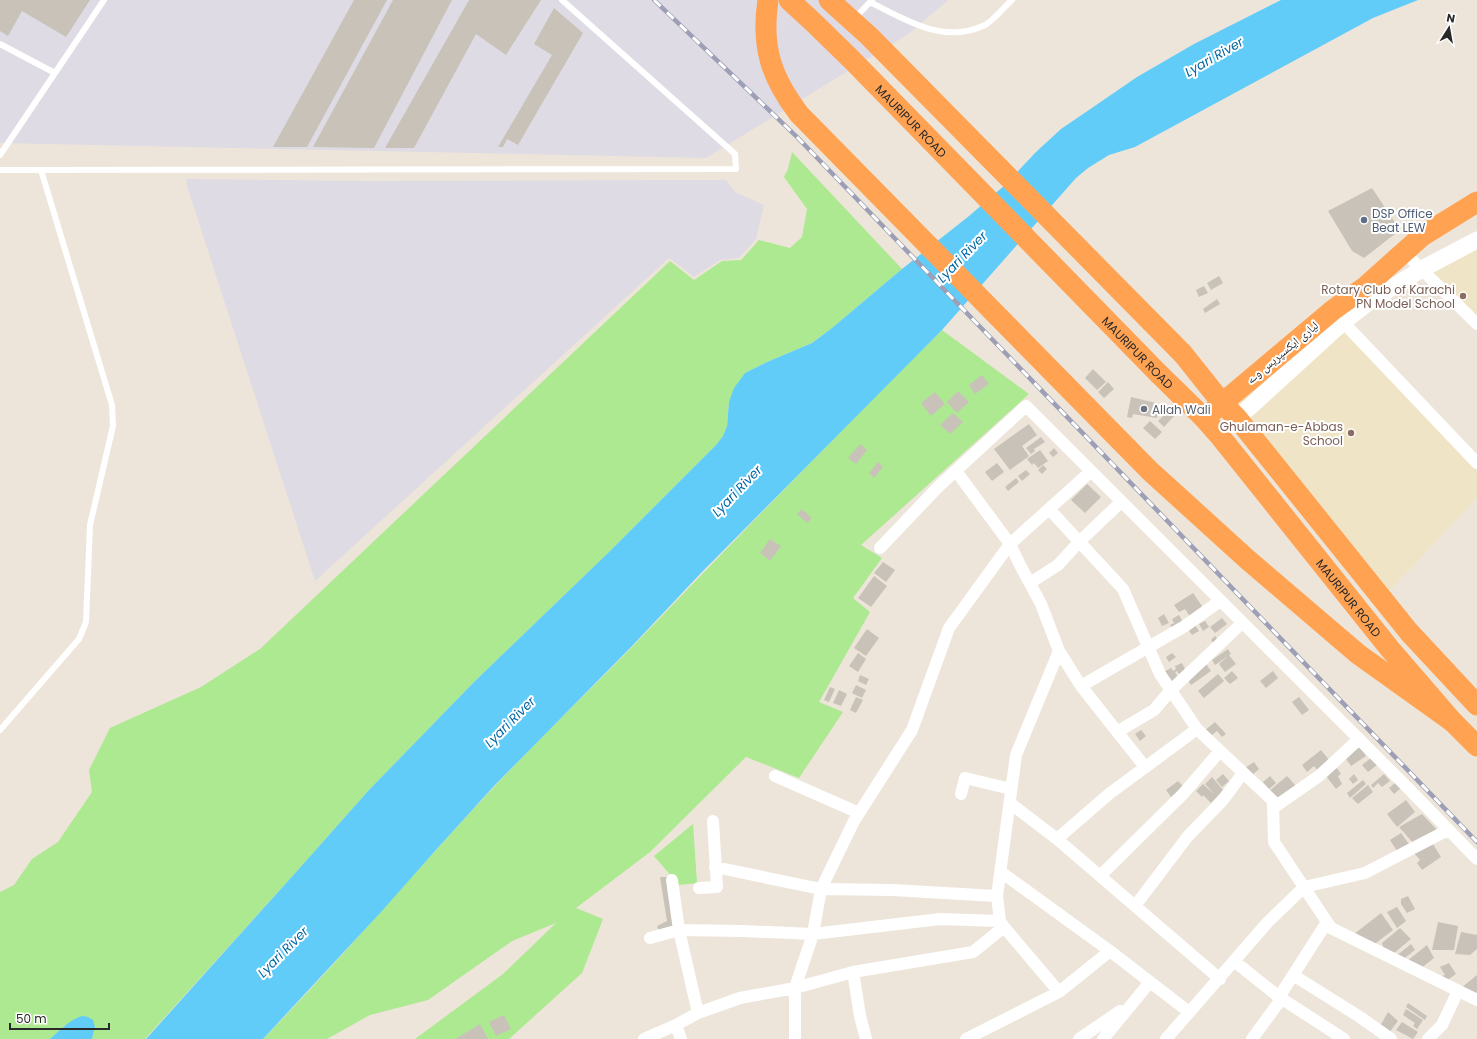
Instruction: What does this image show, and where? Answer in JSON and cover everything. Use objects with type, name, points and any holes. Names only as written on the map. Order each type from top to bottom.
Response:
[{"type":"highway","points":[[768,0],[765,17],[769,59],[776,79],[786,98],[799,114],[1150,471],[1248,560],[1358,654],[1453,722]]},
{"type":"highway","name":"MAURIPUR ROAD","points":[[789,0],[852,60],[1158,373],[1204,418],[1390,649],[1453,722],[1477,746]]},
{"type":"highway","name":"MAURIPUR ROAD","points":[[829,0],[869,36],[1183,354],[1237,418],[1409,632],[1477,705]]},
{"type":"highway","name":"لیاری ایکسپریس وے","points":[[1204,418],[1333,310],[1365,287],[1422,236],[1477,202]]},
{"type":"main road","points":[[1219,435],[1343,322],[1370,301],[1422,269],[1477,240]]},
{"type":"street","points":[[1404,252],[1477,324]]},
{"type":"street","points":[[1343,322],[1477,463]]},
{"type":"street","points":[[880,548],[938,487],[1026,406],[1090,472],[1359,739],[1477,859]]},
{"type":"street","points":[[956,471],[1010,544],[1041,604],[1059,651],[1081,686],[1145,767]]},
{"type":"street","points":[[795,1039],[795,988],[813,934],[821,889],[859,813],[912,730],[949,628],[1010,544],[1090,472]]},
{"type":"street","points":[[1030,582],[1058,565],[1121,502]]},
{"type":"street","points":[[1049,509],[1123,589],[1160,674],[1197,729],[1273,801],[1274,842],[1331,928],[1477,1000]]},
{"type":"street","points":[[1081,686],[1185,626],[1220,601]]},
{"type":"street","points":[[1117,732],[1154,710],[1171,690],[1242,623]]},
{"type":"street","points":[[1059,651],[1016,755],[997,896],[1002,924],[1059,992]]},
{"type":"street","points":[[1057,839],[1110,794],[1197,729]]},
{"type":"street","points":[[1273,808],[1319,776],[1359,739]]},
{"type":"street","points":[[1100,876],[1183,794],[1220,751]]},
{"type":"street","points":[[1135,906],[1188,836],[1223,800],[1243,773]]},
{"type":"street","points":[[775,776],[859,813]]},
{"type":"street","points":[[961,794],[965,778],[1012,789]]},
{"type":"street","points":[[1010,803],[1057,839],[1220,979]]},
{"type":"street","points":[[699,888],[717,887],[713,821]]},
{"type":"street","points":[[1166,1039],[1220,979],[1267,923],[1304,887],[1365,873],[1448,830]]},
{"type":"street","points":[[715,867],[821,889],[892,890],[997,896]]},
{"type":"street","points":[[1001,872],[1110,951],[1189,1012]]},
{"type":"street","points":[[672,880],[679,930],[698,1013]]},
{"type":"street","points":[[650,938],[679,930],[813,934],[940,919],[1002,924]]},
{"type":"street","points":[[1252,1039],[1328,922]]},
{"type":"street","points":[[644,1039],[676,1025],[698,1013],[740,998],[795,988],[853,972],[973,952],[1002,924]]},
{"type":"street","points":[[966,1039],[1059,992],[1110,951]]},
{"type":"street","points":[[1234,961],[1280,997],[1344,1039]]},
{"type":"street","points":[[853,972],[860,1016],[866,1039]]},
{"type":"street","points":[[1293,975],[1360,1017],[1391,1039]]},
{"type":"street","points":[[1103,1039],[1150,982]]},
{"type":"street","points":[[1428,1039],[1442,1025],[1458,991]]},
{"type":"street","points":[[1079,1039],[1133,1003]]},
{"type":"street","points":[[676,1025],[681,1039]]},
{"type":"lane","points":[[0,155],[104,0]]},
{"type":"lane","points":[[0,170],[736,169],[735,154],[562,0]]},
{"type":"lane","points":[[852,21],[871,1],[917,25],[939,31],[963,33],[986,24],[1012,0]]},
{"type":"lane","points":[[0,44],[55,73]]},
{"type":"lane","points":[[0,730],[79,639],[86,622],[90,526],[114,426],[112,405],[94,350],[41,170]]},
{"type":"shaded area","points":[[0,0],[948,0],[910,33],[706,158],[0,143]]},
{"type":"shaded area","points":[[186,179],[369,181],[726,180],[735,192],[764,205],[756,239],[739,258],[720,260],[694,277],[669,258],[315,581]]},
{"type":"shaded area","name":"Rotary Club of Karachi PN Model School","points":[[1477,240],[1477,324],[1422,269]]},
{"type":"shaded area","name":"Ghulaman-e-Abbas School","points":[[1342,321],[1477,463],[1477,498],[1382,599],[1232,403]]},
{"type":"green space","points":[[792,152],[902,269],[812,343],[745,373],[729,402],[727,426],[723,436],[716,445],[609,552],[474,682],[368,791],[145,1039],[92,1039],[95,1027],[65,1025],[50,1039],[0,1039],[0,892],[14,885],[32,859],[58,842],[92,792],[89,770],[110,728],[201,687],[260,649],[670,261],[694,280],[722,261],[741,260],[759,240],[790,248],[802,237],[807,209],[784,177],[788,169]]},
{"type":"green space","points":[[942,330],[1029,394],[861,545],[882,558],[853,598],[870,612],[819,702],[843,712],[799,778],[746,757],[650,852],[576,908],[603,919],[582,973],[509,1039],[415,1039],[503,974],[556,923],[512,941],[428,1000],[370,1015],[327,1039],[263,1039],[510,770]]},
{"type":"green space","points":[[693,824],[697,883],[679,885],[654,856]]},
{"type":"water","name":"Lyari River","points":[[1281,0],[1418,0],[1373,18],[1135,147],[1109,155],[1088,168],[1076,178],[942,330],[701,573],[634,644],[494,786],[381,912],[263,1039],[146,1039],[368,791],[474,682],[609,552],[716,445],[723,436],[727,426],[729,402],[734,388],[745,373],[812,343],[832,328],[1005,185],[1036,152],[1061,129],[1137,77],[1194,44]]},
{"type":"water","points":[[82,1016],[93,1020],[95,1027],[92,1039],[50,1039],[69,1023]]},
{"type":"building","points":[[0,0],[90,0],[66,37],[22,11],[8,36],[0,31]]},
{"type":"building","points":[[354,0],[387,0],[307,147],[273,147]]},
{"type":"building","points":[[393,0],[452,0],[374,148],[313,147]]},
{"type":"building","points":[[469,0],[541,0],[506,55],[476,34],[414,148],[385,148]]},
{"type":"building","points":[[554,8],[583,33],[518,145],[507,139],[503,147],[498,147],[552,55],[534,44]]},
{"type":"building","name":"DSP Office Beat LEW","points":[[1372,188],[1400,230],[1364,258],[1352,251],[1328,211]]},
{"type":"building","points":[[1219,276],[1223,283],[1211,290],[1207,283]]},
{"type":"building","points":[[1204,286],[1208,293],[1199,297],[1196,290]]},
{"type":"building","points":[[1217,299],[1220,304],[1205,313],[1203,309]]},
{"type":"building","points":[[1093,369],[1106,382],[1097,390],[1085,378]]},
{"type":"building","points":[[982,375],[989,384],[975,394],[969,385]]},
{"type":"building","points":[[1108,382],[1114,389],[1104,398],[1098,392]]},
{"type":"building","points":[[958,391],[969,402],[957,413],[947,402]]},
{"type":"building","points":[[935,392],[945,404],[931,416],[921,403]]},
{"type":"building","name":"Allah Wali","points":[[1131,397],[1160,404],[1157,418],[1133,414],[1132,418],[1127,417]]},
{"type":"building","points":[[1170,409],[1176,414],[1164,427],[1158,421]]},
{"type":"building","points":[[953,413],[963,422],[950,434],[940,425]]},
{"type":"building","points":[[1150,421],[1162,432],[1155,439],[1143,428]]},
{"type":"building","points":[[1029,424],[1037,435],[1022,446],[1029,456],[1010,470],[994,449]]},
{"type":"building","points":[[1041,437],[1045,442],[1034,449],[1035,451],[1031,454],[1026,448]]},
{"type":"building","points":[[860,444],[867,450],[856,464],[848,458]]},
{"type":"building","points":[[1054,448],[1058,453],[1053,457],[1049,453]]},
{"type":"building","points":[[1040,450],[1048,461],[1038,468],[1034,463],[1032,465],[1027,459]]},
{"type":"building","points":[[878,462],[883,467],[874,478],[869,473]]},
{"type":"building","points":[[997,463],[1004,472],[992,481],[985,472]]},
{"type":"building","points":[[1043,465],[1047,469],[1042,474],[1038,470]]},
{"type":"building","points":[[1026,470],[1030,474],[1022,481],[1018,476]]},
{"type":"building","points":[[1016,478],[1019,482],[1008,491],[1005,487]]},
{"type":"building","points":[[1087,484],[1101,497],[1085,513],[1071,500]]},
{"type":"building","points":[[802,509],[812,518],[807,523],[797,514]]},
{"type":"building","points":[[770,539],[781,546],[770,561],[760,553]]},
{"type":"building","points":[[883,562],[895,570],[886,582],[874,573]]},
{"type":"building","points":[[874,576],[887,586],[871,607],[858,598]]},
{"type":"building","points":[[1193,593],[1204,609],[1191,618],[1185,609],[1179,612],[1174,605]]},
{"type":"building","points":[[1164,614],[1169,623],[1162,626],[1158,618]]},
{"type":"building","points":[[1179,615],[1184,624],[1172,628],[1170,625],[1174,623],[1172,619]]},
{"type":"building","points":[[1222,618],[1227,624],[1215,633],[1210,627]]},
{"type":"building","points":[[1205,621],[1209,627],[1203,631],[1199,624]]},
{"type":"building","points":[[1193,622],[1199,631],[1192,635],[1186,626]]},
{"type":"building","points":[[867,629],[879,638],[866,656],[854,648]]},
{"type":"building","points":[[1215,636],[1219,641],[1215,645],[1211,640]]},
{"type":"building","points":[[1228,649],[1231,654],[1229,655],[1236,664],[1225,672],[1219,664],[1228,656],[1215,665],[1212,660]]},
{"type":"building","points":[[858,653],[866,659],[858,672],[849,666]]},
{"type":"building","points":[[1172,653],[1176,657],[1169,662],[1166,657]]},
{"type":"building","points":[[1182,663],[1186,671],[1179,674],[1177,671],[1175,672],[1180,680],[1172,685],[1164,672],[1171,668],[1173,671],[1176,669],[1175,666]]},
{"type":"building","points":[[1206,664],[1211,671],[1191,685],[1186,677]]},
{"type":"building","points":[[1232,671],[1238,678],[1230,684],[1224,678]]},
{"type":"building","points":[[1273,671],[1278,678],[1266,688],[1260,681]]},
{"type":"building","points":[[1218,674],[1224,681],[1204,698],[1198,691]]},
{"type":"building","points":[[860,675],[869,679],[866,685],[858,681]]},
{"type":"building","points":[[856,685],[866,690],[862,698],[852,693]]},
{"type":"building","points":[[830,687],[835,689],[829,702],[824,700]]},
{"type":"building","points":[[839,690],[847,694],[841,706],[833,703]]},
{"type":"building","points":[[856,697],[863,700],[856,713],[850,710]]},
{"type":"building","points":[[1299,697],[1309,710],[1302,715],[1292,702]]},
{"type":"building","points":[[1215,722],[1226,734],[1222,737],[1217,731],[1209,737],[1204,731]]},
{"type":"building","points":[[1141,730],[1146,736],[1140,741],[1135,734]]},
{"type":"building","points":[[1359,746],[1366,756],[1351,766],[1344,756]]},
{"type":"building","points":[[1321,750],[1330,761],[1318,771],[1314,766],[1307,772],[1302,765]]},
{"type":"building","points":[[1371,758],[1377,765],[1368,772],[1362,765]]},
{"type":"building","points":[[1254,762],[1259,769],[1251,776],[1245,768]]},
{"type":"building","points":[[1337,768],[1341,774],[1338,776],[1342,784],[1336,789],[1326,776]]},
{"type":"building","points":[[1223,774],[1229,781],[1222,787],[1216,780]]},
{"type":"building","points":[[1354,774],[1358,780],[1353,784],[1349,779]]},
{"type":"building","points":[[1384,774],[1390,781],[1382,787],[1378,783],[1373,788],[1371,785]]},
{"type":"building","points":[[1270,776],[1276,783],[1269,789],[1263,782]]},
{"type":"building","points":[[1287,776],[1296,786],[1278,802],[1269,791]]},
{"type":"building","points":[[1212,777],[1223,790],[1211,803],[1203,795],[1202,797],[1196,791],[1203,784],[1215,795],[1205,784]]},
{"type":"building","points":[[1363,780],[1366,784],[1350,798],[1347,793]]},
{"type":"building","points":[[1178,781],[1184,787],[1171,797],[1166,790]]},
{"type":"building","points":[[1396,782],[1401,788],[1394,794],[1389,788]]},
{"type":"building","points":[[1368,785],[1373,792],[1358,804],[1352,798]]},
{"type":"building","points":[[1406,800],[1415,812],[1397,827],[1387,814]]},
{"type":"building","points":[[1422,814],[1438,831],[1414,844],[1399,827]]},
{"type":"building","points":[[1401,833],[1409,844],[1397,851],[1390,840]]},
{"type":"building","points":[[1433,844],[1441,857],[1422,870],[1417,863],[1420,860],[1414,853]]},
{"type":"building","points":[[660,877],[669,877],[676,927],[659,931],[657,926],[667,921]]},
{"type":"building","points":[[1408,896],[1415,909],[1407,913],[1401,904],[1401,899]]},
{"type":"building","points":[[1397,907],[1406,921],[1397,928],[1387,912]]},
{"type":"building","points":[[1381,913],[1393,930],[1372,946],[1353,935]]},
{"type":"building","points":[[1438,922],[1458,926],[1454,950],[1432,950]]},
{"type":"building","points":[[1400,928],[1411,939],[1393,954],[1384,950],[1382,943]]},
{"type":"building","points":[[1461,932],[1477,935],[1477,949],[1470,955],[1455,954]]},
{"type":"building","points":[[1411,944],[1415,950],[1402,960],[1396,956]]},
{"type":"building","points":[[1427,945],[1434,958],[1420,969],[1407,961]]},
{"type":"building","points":[[1449,963],[1456,974],[1446,981],[1439,977],[1445,975],[1440,967]]},
{"type":"building","points":[[1477,975],[1477,993],[1461,988]]},
{"type":"building","points":[[1408,1003],[1427,1016],[1425,1020],[1406,1007]]},
{"type":"building","points":[[1406,1009],[1423,1020],[1417,1029],[1413,1026],[1415,1023],[1403,1015]]},
{"type":"building","points":[[1388,1012],[1398,1021],[1388,1034],[1379,1028]]},
{"type":"building","points":[[504,1015],[511,1029],[496,1036],[489,1022]]},
{"type":"building","points":[[1402,1022],[1418,1032],[1413,1039],[1396,1030]]},
{"type":"building","points":[[480,1024],[488,1039],[455,1039]]},
{"type":"railway","points":[[654,0],[797,137],[1477,842]]},
{"type":"place","name":"DSP Office Beat LEW","points":[[1364,220]]},
{"type":"place","name":"Rotary Club of Karachi PN Model School","points":[[1463,296]]},
{"type":"place","name":"Allah Wali","points":[[1144,409]]},
{"type":"place","name":"Ghulaman-e-Abbas School","points":[[1351,433]]}]
